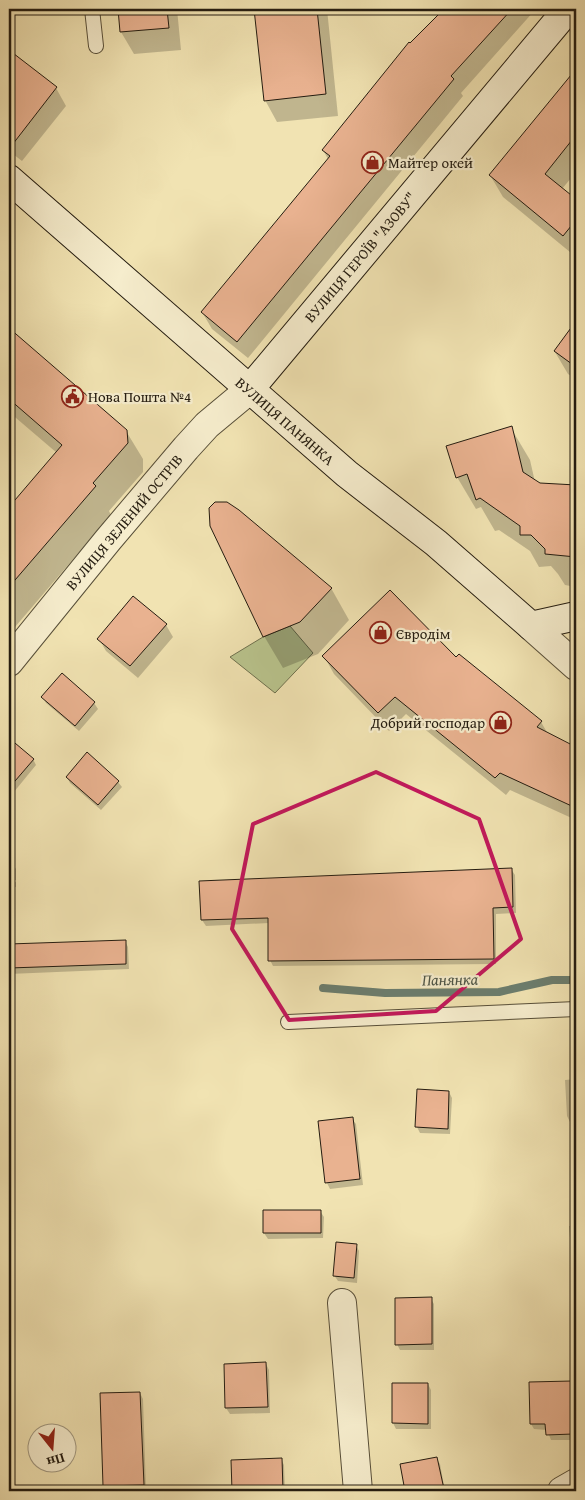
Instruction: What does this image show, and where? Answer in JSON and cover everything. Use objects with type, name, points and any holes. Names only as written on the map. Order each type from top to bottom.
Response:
[{"type":"street","name":"ВУЛИЦЯ ГЕРОЇВ \"АЗОВУ\"","points":[[249,390],[568,9]]},
{"type":"street","name":"ВУЛИЦЯ ПАНЯНКА","points":[[9,179],[174,322],[249,390],[347,474],[436,543],[576,666]]},
{"type":"street","name":"ВУЛИЦЯ ЗЕЛЕНИЙ ОСТРІВ","points":[[9,662],[98,552],[207,424],[249,390]]},
{"type":"street","points":[[531,626],[576,616]]},
{"type":"street","points":[[342,1303],[358,1491]]},
{"type":"street","points":[[562,1491],[576,1483]]},
{"type":"lane","points":[[92,9],[96,46]]},
{"type":"lane","points":[[288,1022],[576,1009]]},
{"type":"highlighted area","points":[[376,772],[479,819],[521,939],[436,1011],[289,1020],[232,929],[253,824]]},
{"type":"green space","points":[[290,626],[313,653],[275,693],[230,657],[263,637]]},
{"type":"building","points":[[118,9],[167,9],[169,28],[120,32]]},
{"type":"building","points":[[254,9],[317,9],[326,94],[264,101]]},
{"type":"building","points":[[444,9],[512,9],[451,76],[454,79],[237,342],[201,312],[330,156],[322,150],[409,42]]},
{"type":"building","points":[[9,50],[57,87],[9,149]]},
{"type":"building","points":[[576,69],[576,135],[545,174],[576,199],[576,220],[563,236],[489,175]]},
{"type":"building","points":[[576,321],[576,367],[554,351]]},
{"type":"building","points":[[9,328],[127,430],[128,443],[93,483],[96,486],[9,587],[9,507],[62,445],[9,399]]},
{"type":"building","points":[[512,426],[523,472],[540,483],[576,485],[576,557],[545,554],[545,549],[531,535],[520,535],[520,526],[480,498],[476,500],[467,474],[456,478],[446,446]]},
{"type":"building","points":[[215,502],[227,502],[239,510],[332,588],[300,622],[263,637],[210,526],[209,508]]},
{"type":"building","points":[[390,590],[456,657],[459,654],[542,721],[537,727],[576,747],[576,808],[500,773],[495,778],[395,697],[378,713],[322,656]]},
{"type":"building","points":[[133,596],[167,624],[130,666],[97,639]]},
{"type":"building","points":[[62,673],[95,702],[75,726],[41,697]]},
{"type":"building","points":[[9,738],[34,759],[9,788]]},
{"type":"building","points":[[87,752],[119,781],[98,805],[66,777]]},
{"type":"building","points":[[512,868],[513,907],[493,908],[494,959],[268,961],[268,918],[201,920],[199,881]]},
{"type":"building","points":[[126,940],[126,964],[9,968],[9,944]]},
{"type":"building","points":[[417,1089],[449,1091],[448,1129],[415,1127]]},
{"type":"building","points":[[353,1117],[360,1179],[325,1183],[318,1121]]},
{"type":"building","points":[[263,1210],[321,1210],[321,1233],[263,1233]]},
{"type":"building","points":[[336,1242],[357,1244],[354,1278],[333,1276]]},
{"type":"building","points":[[432,1297],[432,1344],[395,1345],[395,1298]]},
{"type":"building","points":[[266,1362],[268,1407],[225,1408],[224,1364]]},
{"type":"building","points":[[572,1381],[573,1434],[546,1435],[545,1424],[530,1424],[529,1382]]},
{"type":"building","points":[[392,1383],[428,1383],[428,1424],[392,1423]]},
{"type":"building","points":[[140,1392],[144,1485],[103,1486],[100,1393]]},
{"type":"building","points":[[437,1457],[444,1489],[405,1491],[400,1464]]},
{"type":"building","points":[[282,1458],[283,1491],[232,1491],[231,1460]]},
{"type":"waterway","name":"Панянка","points":[[323,988],[385,993],[499,992],[552,980],[576,980]]},
{"type":"place","name":"Майтер окей","points":[[372,162]]},
{"type":"place","name":"Нова Пошта №4","points":[[72,396]]},
{"type":"place","name":"Євродім","points":[[380,633]]},
{"type":"place","name":"Добрий господар","points":[[501,722]]}]
